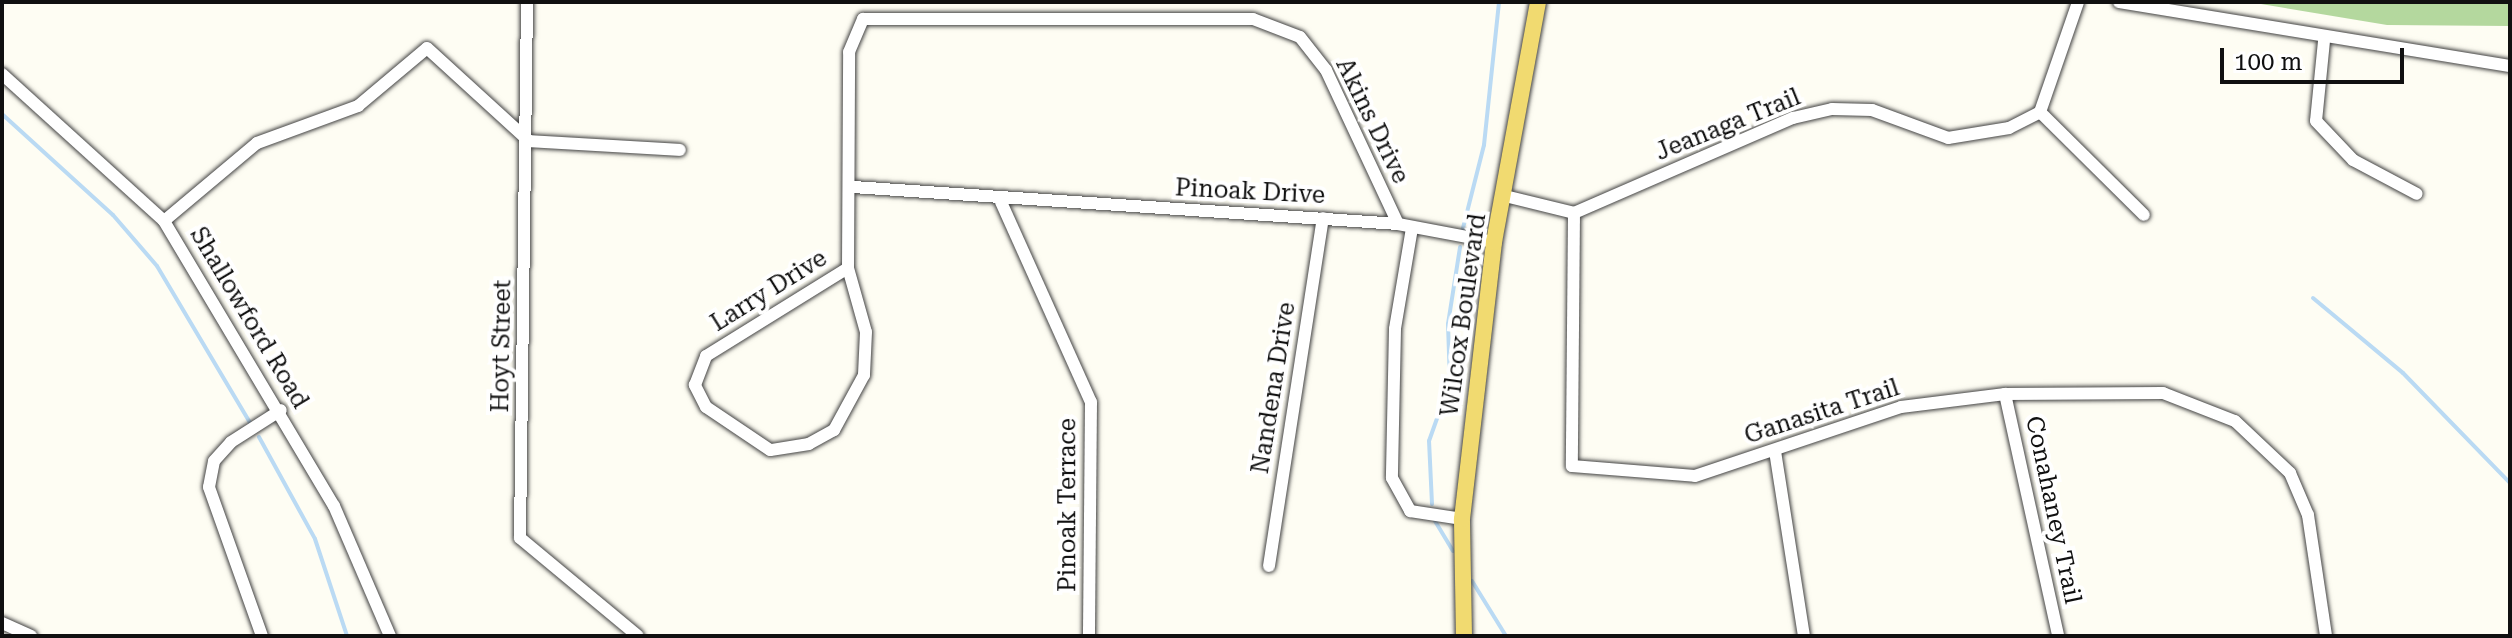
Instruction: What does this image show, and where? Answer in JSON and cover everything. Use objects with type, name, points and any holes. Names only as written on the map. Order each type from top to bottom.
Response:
[{"type":"main road","name":"Wilcox Boulevard","points":[[1464,636],[1462,519],[1494,242],[1505,196],[1538,2]]},
{"type":"street","name":"Hoyt Street","points":[[527,2],[529,141],[520,538],[638,636]]},
{"type":"street","points":[[2078,2],[2040,112],[2144,215]]},
{"type":"street","points":[[2119,2],[2324,41],[2510,66]]},
{"type":"street","name":"Akins Drive","points":[[849,52],[863,19],[1253,19],[1300,37],[1326,70],[1398,224]]},
{"type":"street","points":[[2324,41],[2316,121],[2353,160],[2417,194]]},
{"type":"street","points":[[164,221],[257,143],[358,106],[427,48],[529,141],[680,150]]},
{"type":"street","name":"Larry Drive","points":[[848,268],[706,356],[695,385],[706,407],[770,450],[809,444],[834,430],[864,375],[866,332],[848,268],[853,187],[849,52]]},
{"type":"street","name":"Shallowford Road","points":[[2,74],[164,221],[281,410],[334,506],[390,636]]},
{"type":"street","name":"Jeanaga Trail","points":[[1574,213],[1793,118],[1832,109],[1872,110],[1948,138],[1970,139],[2040,112]]},
{"type":"street","name":"Pinoak Drive","points":[[853,187],[1001,202],[1398,224],[1494,242]]},
{"type":"street","points":[[1505,196],[1574,213]]},
{"type":"street","name":"Pinoak Terrace","points":[[1001,202],[1091,402],[1089,636]]},
{"type":"street","name":"Ganasita Trail","points":[[1574,213],[1572,466],[1695,476],[1901,407],[2005,394],[2163,393],[2235,421],[2290,473],[2308,515],[2326,636]]},
{"type":"street","name":"Nandena Drive","points":[[1269,566],[1323,218]]},
{"type":"street","points":[[1412,228],[1395,329],[1392,478],[1410,511],[1462,519]]},
{"type":"street","name":"Conahaney Trail","points":[[2005,394],[2058,636]]},
{"type":"street","points":[[262,636],[209,487],[214,461],[231,442],[281,410]]},
{"type":"street","points":[[1775,451],[1804,636]]},
{"type":"street","points":[[2,623],[31,636]]},
{"type":"green space","points":[[2249,2],[2510,2],[2510,26],[2387,25]]},
{"type":"waterway","points":[[1462,232],[1484,145],[1499,2]]},
{"type":"waterway","points":[[2,114],[113,215],[157,266],[251,424]]},
{"type":"waterway","points":[[1432,504],[1429,441],[1450,382],[1448,324],[1460,247]]},
{"type":"waterway","points":[[2313,298],[2403,373],[2510,483]]},
{"type":"waterway","points":[[259,437],[315,539],[347,636]]},
{"type":"waterway","points":[[1435,521],[1453,551]]},
{"type":"waterway","points":[[1472,581],[1506,636]]}]
